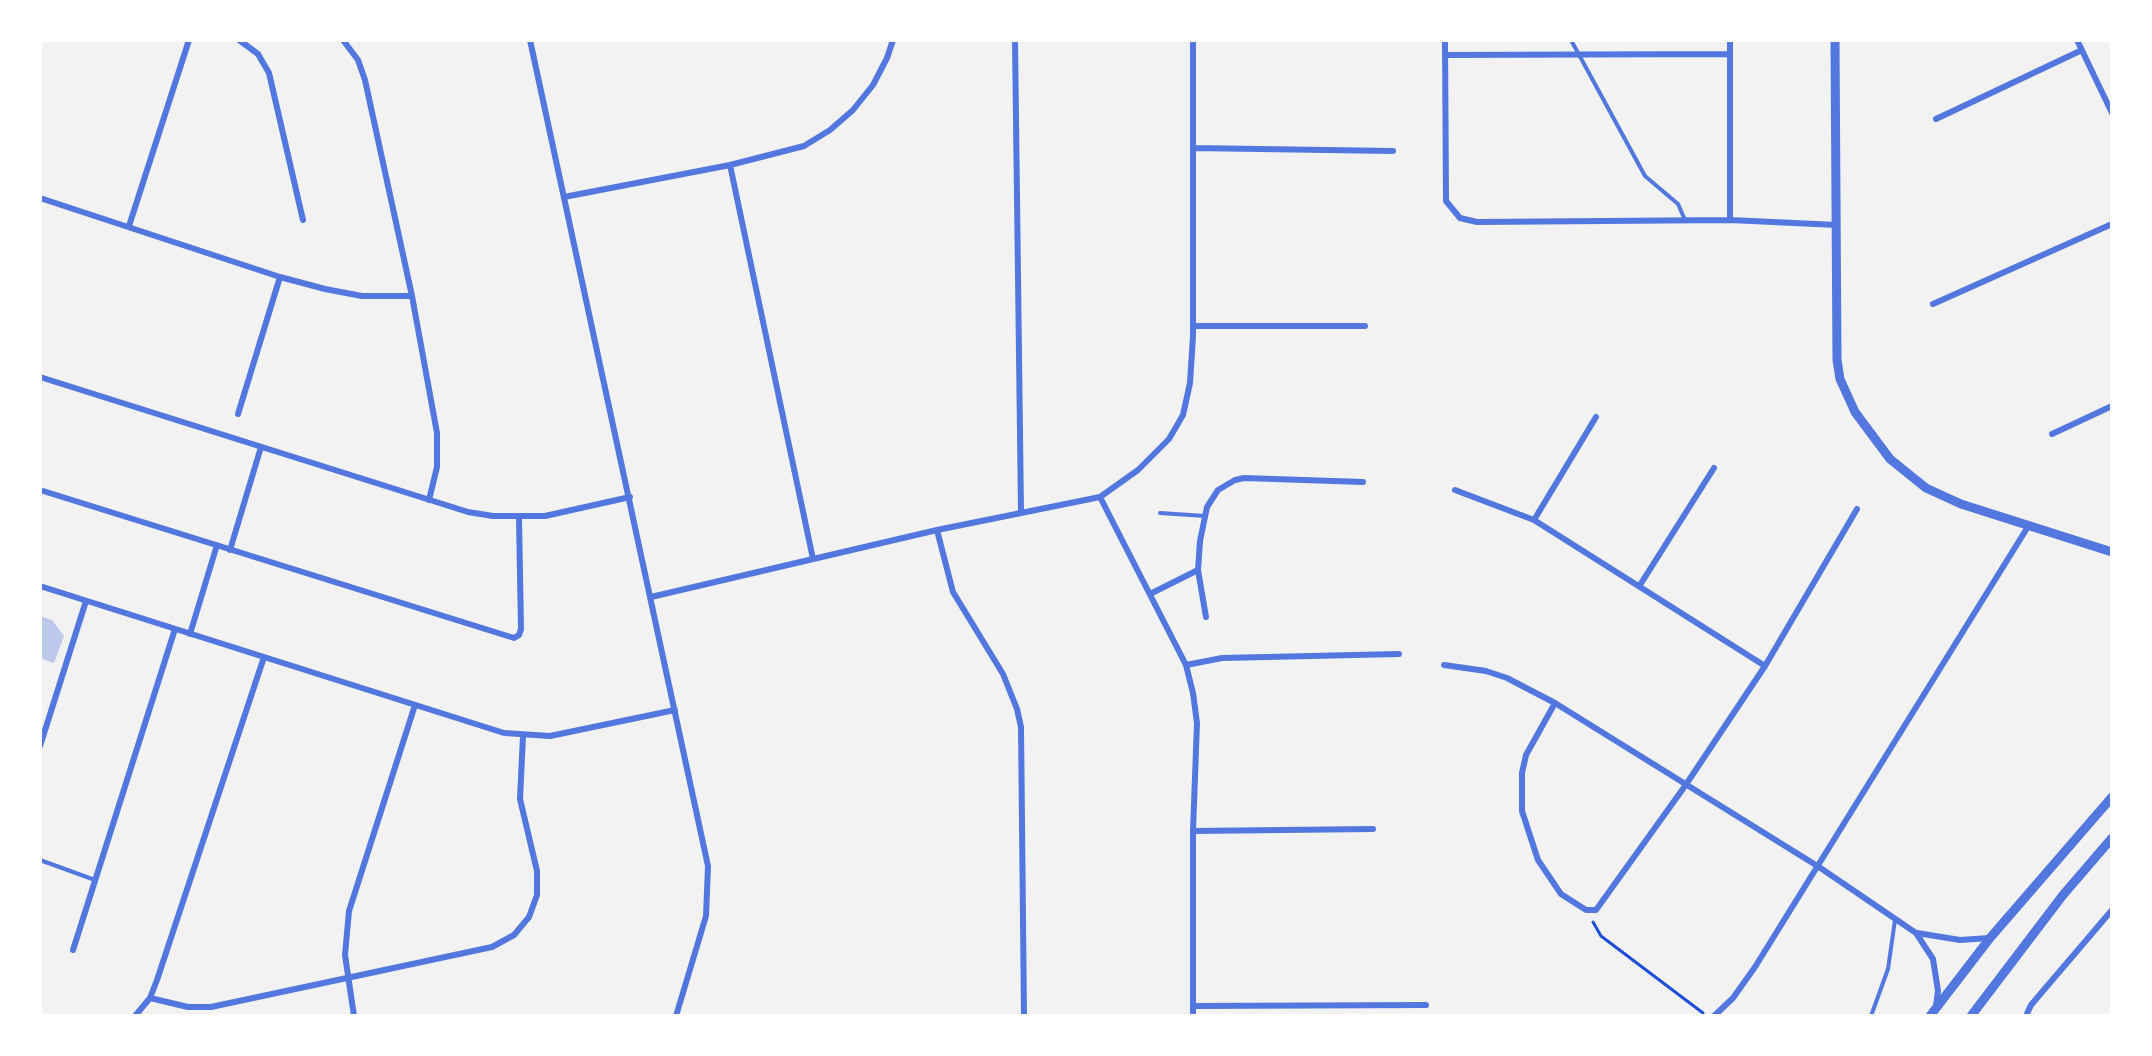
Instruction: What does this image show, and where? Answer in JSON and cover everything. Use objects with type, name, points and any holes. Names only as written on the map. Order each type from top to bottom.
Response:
[{"type":"street","points":[[129,226],[189,40]]},
{"type":"street","points":[[239,40],[258,54],[269,73],[303,220]]},
{"type":"street","points":[[343,40],[358,60],[365,80],[412,296],[437,433],[437,467],[429,500]]},
{"type":"street","points":[[530,40],[708,866],[709,891],[704,924],[676,1016]]},
{"type":"street","points":[[564,197],[730,165],[804,146],[830,130],[854,110],[873,85],[887,58],[893,40]]},
{"type":"street","points":[[1015,40],[1021,512]]},
{"type":"street","points":[[651,597],[937,530],[1100,497],[1138,470],[1169,439],[1183,415],[1190,383],[1193,326],[1193,40]]},
{"type":"street","points":[[1445,40],[1446,201],[1460,218],[1477,222],[1730,220],[1837,225]]},
{"type":"street","points":[[1730,40],[1730,220]]},
{"type":"street","points":[[1835,40],[1837,360],[1840,379],[1855,412],[1890,459],[1926,488],[1961,504],[2112,552]]},
{"type":"street","points":[[2077,40],[2112,113]]},
{"type":"street","points":[[1936,119],[2082,50]]},
{"type":"street","points":[[1445,55],[1730,54]]},
{"type":"street","points":[[1193,148],[1393,151]]},
{"type":"street","points":[[730,165],[813,559]]},
{"type":"street","points":[[40,198],[280,277],[362,296],[412,296]]},
{"type":"street","points":[[1933,304],[2112,224]]},
{"type":"street","points":[[238,414],[280,277]]},
{"type":"street","points":[[1193,326],[1365,326]]},
{"type":"street","points":[[40,377],[468,512],[519,518],[570,512],[630,497]]},
{"type":"street","points":[[2052,434],[2112,406]]},
{"type":"street","points":[[1534,520],[1596,417]]},
{"type":"street","points":[[230,550],[261,447]]},
{"type":"street","points":[[1640,585],[1714,468]]},
{"type":"street","points":[[1206,617],[1198,570],[1205,516],[1218,490],[1235,480],[1254,478],[1363,482]]},
{"type":"street","points":[[40,490],[514,638],[522,629],[519,518]]},
{"type":"street","points":[[1455,490],[1534,520],[1765,666]]},
{"type":"street","points":[[1100,497],[1152,593],[1186,665],[1197,723],[1193,831],[1193,1016]]},
{"type":"street","points":[[1555,703],[1526,755],[1522,773],[1522,811],[1531,845],[1561,894],[1586,910],[1596,910],[1765,666],[1857,509]]},
{"type":"street","points":[[1714,1016],[1734,998],[1819,867],[2029,525]]},
{"type":"street","points":[[937,530],[953,592],[1003,674],[1019,718],[1024,1016]]},
{"type":"street","points":[[190,634],[217,545]]},
{"type":"street","points":[[1152,593],[1198,570]]},
{"type":"street","points":[[40,586],[504,733],[523,736],[558,735],[675,710]]},
{"type":"street","points":[[40,746],[86,601]]},
{"type":"street","points":[[73,950],[175,629]]},
{"type":"street","points":[[1186,665],[1222,658],[1399,654]]},
{"type":"street","points":[[135,1016],[150,998],[264,657]]},
{"type":"street","points":[[1444,665],[1486,670],[1507,678],[1555,703],[1684,786],[1819,867],[1896,919],[1916,933],[1933,959],[1938,991],[1936,1006]]},
{"type":"street","points":[[354,1016],[346,977],[345,944],[349,911],[415,705]]},
{"type":"street","points":[[150,998],[188,1007],[212,1007],[492,947],[514,935],[529,917],[537,895],[537,871],[520,799],[523,736]]},
{"type":"street","points":[[1930,1016],[1990,938],[2112,797]]},
{"type":"street","points":[[1193,831],[1373,829]]},
{"type":"street","points":[[1971,1016],[2063,895],[2112,838]]},
{"type":"street","points":[[2026,1016],[2031,1005],[2112,910]]},
{"type":"street","points":[[1916,933],[1960,940],[1990,938]]},
{"type":"street","points":[[1193,1006],[1426,1005]]},
{"type":"lane","points":[[1571,40],[1645,176],[1678,204],[1685,221]]},
{"type":"lane","points":[[1160,513],[1205,516]]},
{"type":"lane","points":[[40,860],[95,880]]},
{"type":"lane","points":[[1871,1016],[1888,969],[1896,919]]},
{"type":"path","points":[[1586,910],[1601,936],[1707,1016]]},
{"type":"building","points":[[40,616],[52,620],[64,636],[54,663],[40,658]]}]
